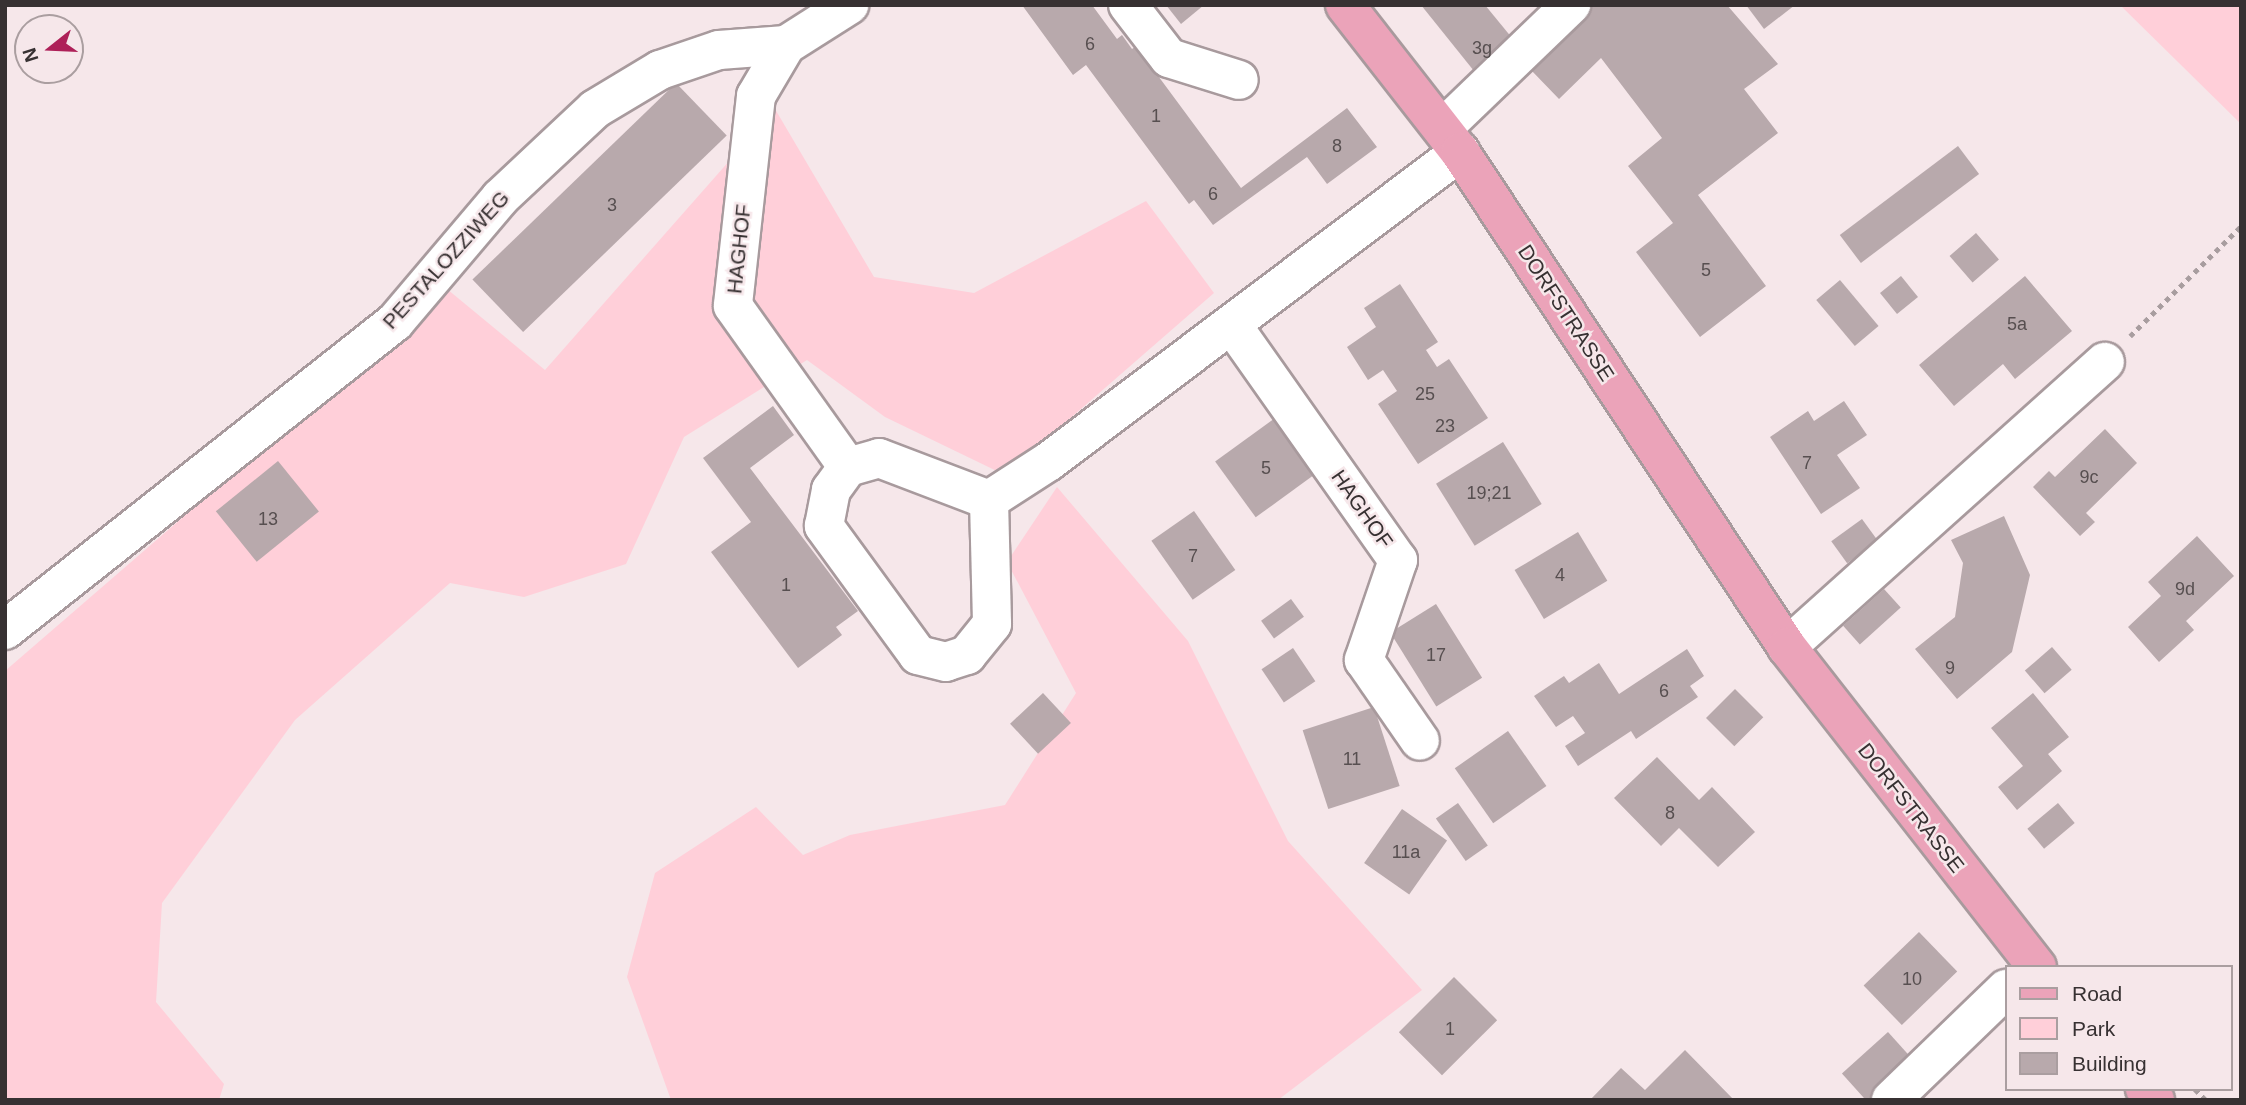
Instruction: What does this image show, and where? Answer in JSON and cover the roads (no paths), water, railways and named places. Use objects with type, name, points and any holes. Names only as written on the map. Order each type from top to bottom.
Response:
[{"type":"main road","name":"DORFSTRASSE","points":[[1345,5],[1452,140],[1787,647],[2033,965]]},
{"type":"lane","name":"PESTALOZZIWEG","points":[[5,630],[395,322],[500,198],[595,109],[660,71],[719,50],[786,46],[849,5]]},
{"type":"lane","points":[[1128,5],[1169,58],[1239,80]]},
{"type":"lane","points":[[989,500],[1232,325],[1452,140],[1571,5]]},
{"type":"lane","name":"HAGHOF","points":[[786,46],[756,96],[733,306],[848,467]]},
{"type":"lane","name":"HAGHOF","points":[[1232,325],[1398,560],[1364,660],[1420,741]]},
{"type":"lane","points":[[1787,647],[2105,362]]},
{"type":"lane","points":[[879,458],[989,500],[992,624],[979,645],[946,662],[918,655],[824,526],[831,490],[848,467],[879,458]]},
{"type":"lane","points":[[1891,1100],[2004,991]]}]
